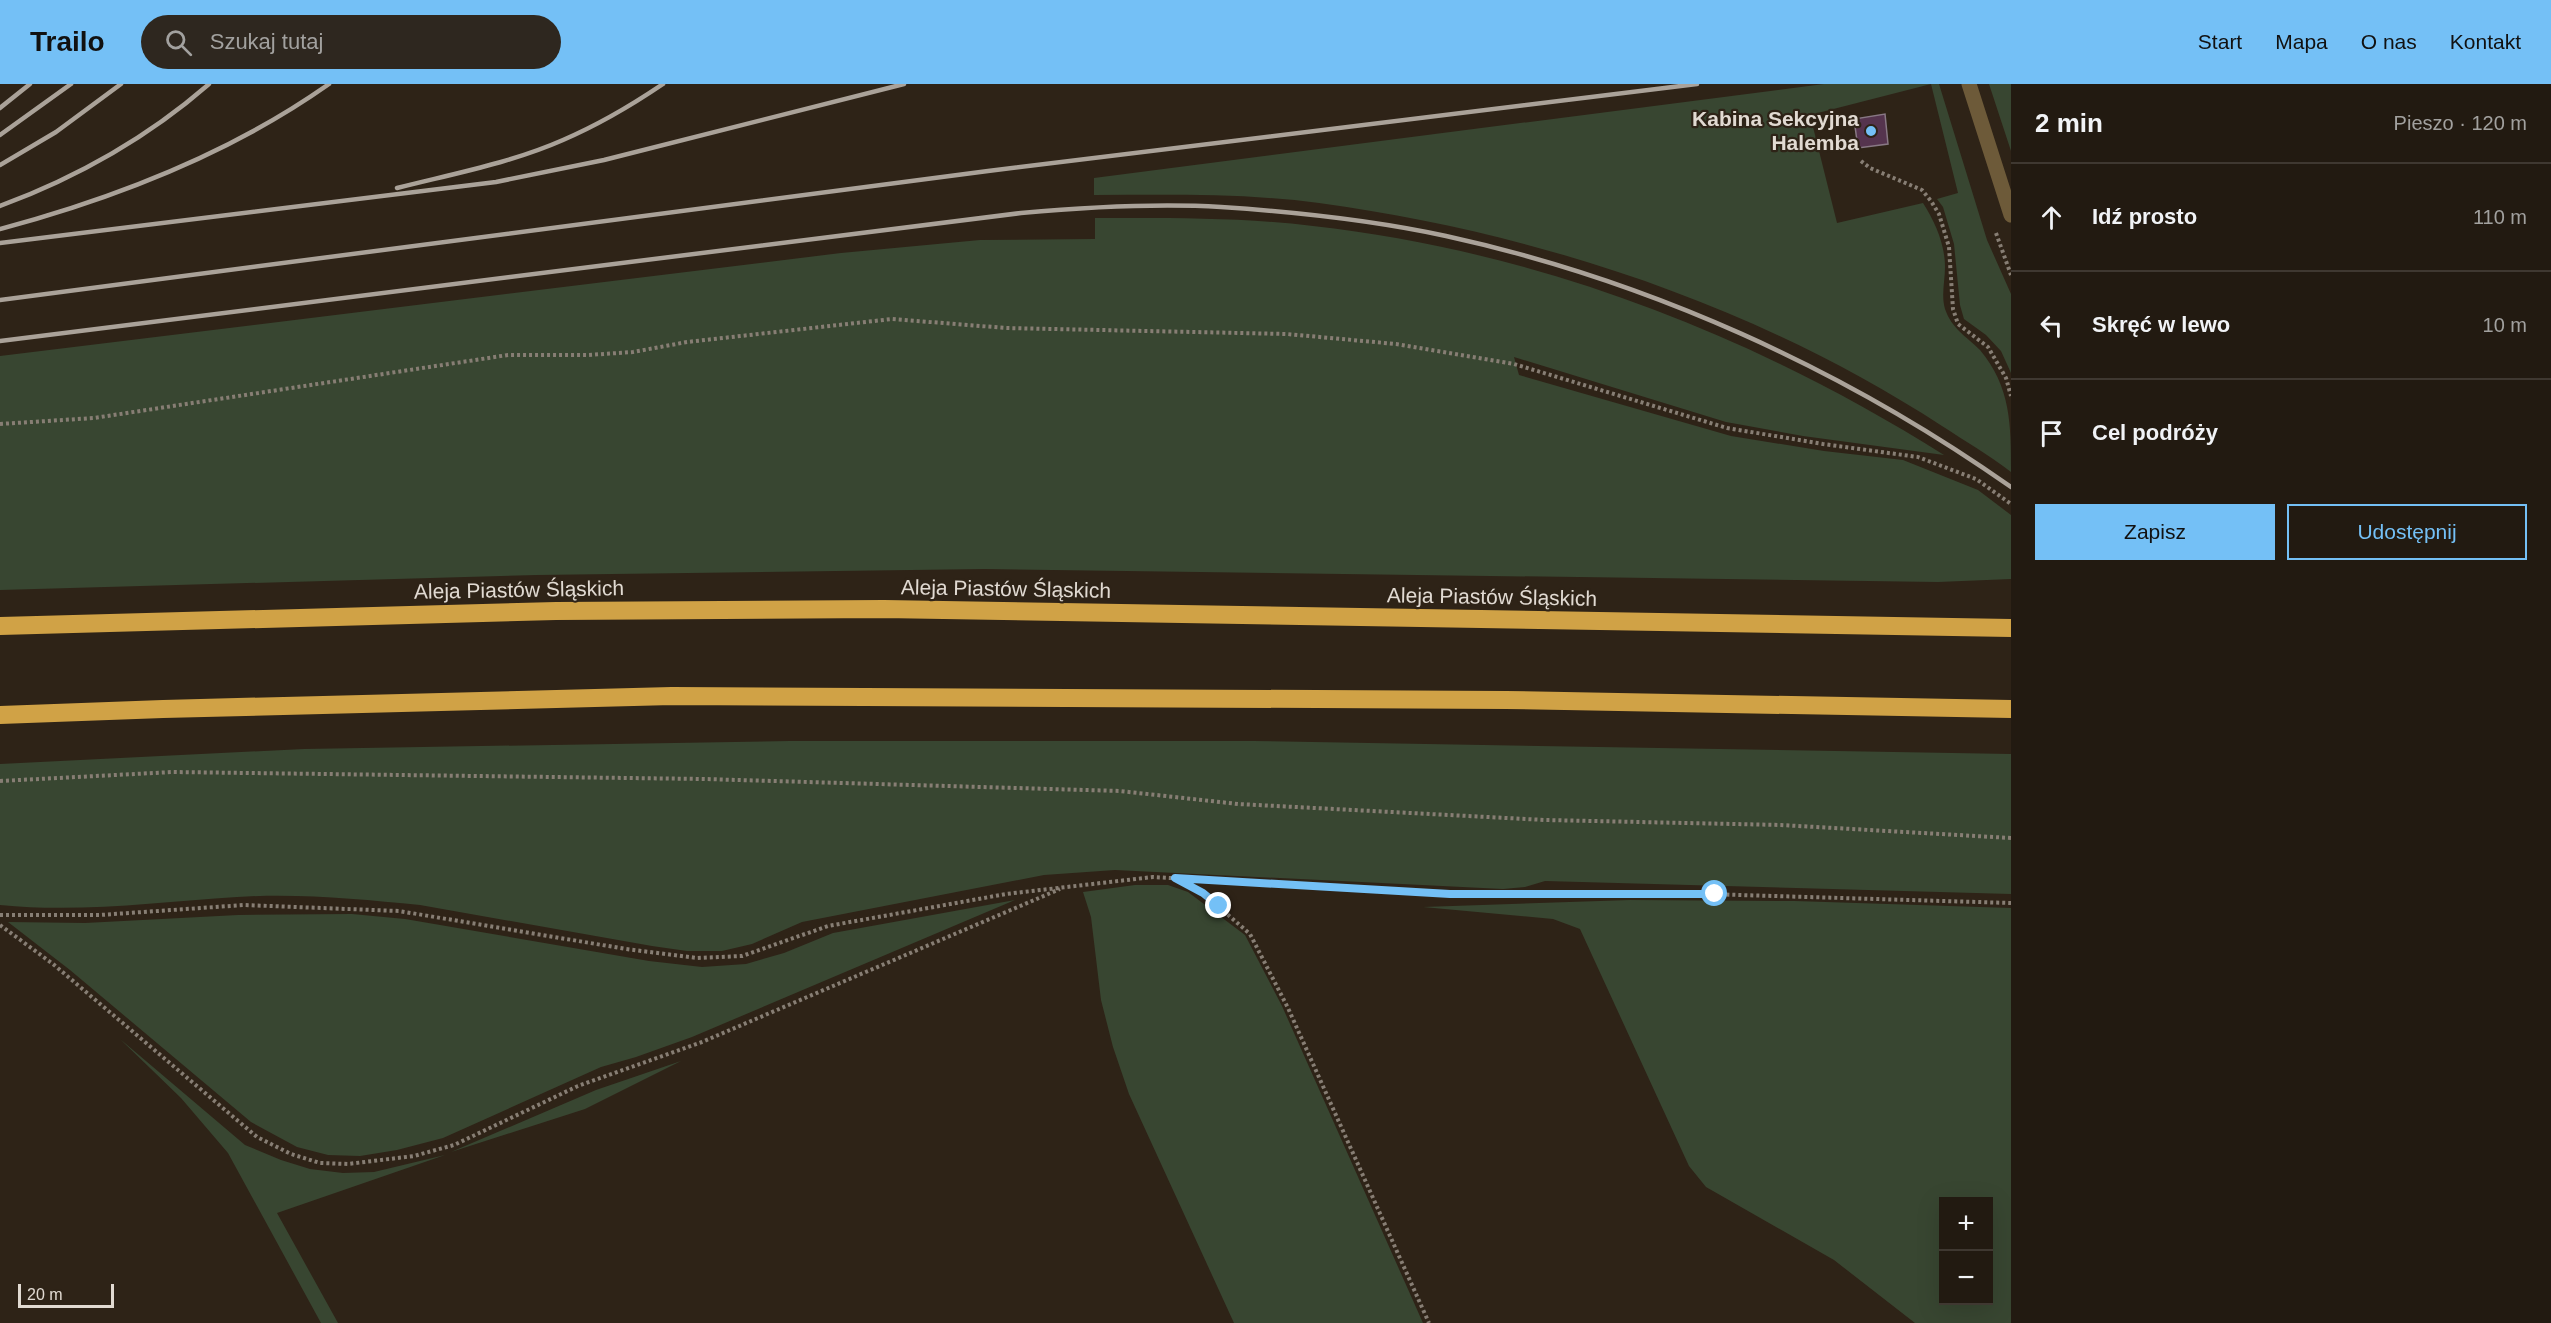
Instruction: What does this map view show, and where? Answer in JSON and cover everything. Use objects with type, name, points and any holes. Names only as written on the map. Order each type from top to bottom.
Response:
[{"type":"highway","name":"Aleja Piastów Śląskich","points":[[0,626],[556,611],[884,609],[2011,628]]},
{"type":"highway","points":[[0,715],[163,708],[672,696],[1495,700],[2011,709]]},
{"type":"street","points":[[1969,84],[2011,215]]},
{"type":"path","points":[[1861,161],[1870,168],[1922,190],[1931,201],[1939,214],[1949,247],[1953,309],[1958,324],[1988,347],[2006,378],[2011,396]]},
{"type":"path","points":[[0,424],[94,418],[508,355],[633,352],[687,342],[892,319],[1006,328],[1287,334],[1396,344],[1514,364],[1727,428],[1823,444],[1918,456],[1976,478],[2011,504]]},
{"type":"path","points":[[0,781],[173,772],[692,779],[1096,790],[1238,804],[1545,820],[1781,825],[2011,838]]},
{"type":"path","points":[[0,915],[100,915],[244,905],[399,911],[626,949],[697,958],[742,956],[828,926],[1006,894],[1154,877],[1450,894],[1683,893],[2011,903]]},
{"type":"path","points":[[1175,878],[1203,893],[1250,934],[1288,1008],[1429,1323]]},
{"type":"path","points":[[0,925],[53,964],[257,1137],[291,1155],[320,1162],[348,1164],[414,1156],[454,1145],[578,1086],[702,1042],[1065,887]]},
{"type":"green space","points":[[1824,84],[1931,84],[1810,115],[1837,223],[1923,203],[1927,210],[1943,250],[1945,309],[1955,327],[1980,350],[1990,364],[2003,392],[2011,438],[2011,472],[1942,426],[1871,383],[1797,344],[1721,310],[1643,280],[1563,255],[1483,233],[1401,216],[1319,203],[1235,196],[1094,195],[1094,178]]},
{"type":"green space","points":[[1931,84],[1939,84],[1987,240],[2011,294],[2011,373],[2001,351],[1986,335],[1964,319],[1960,305],[1954,244],[1943,207],[1937,199],[1958,193]]},
{"type":"green space","points":[[1989,84],[2011,84],[2011,151]]},
{"type":"green space","points":[[1095,218],[1258,221],[1397,238],[1479,255],[1561,278],[1641,305],[1720,336],[1797,372],[1872,412],[1944,455],[1803,436],[1726,422],[1514,357],[1519,375],[1731,436],[1824,451],[1903,460],[1978,490],[2011,515],[2011,579],[1938,582],[985,569],[537,575],[0,590],[0,356],[841,253],[980,240],[1095,239]]},
{"type":"green space","points":[[790,741],[1253,741],[2011,754],[2011,894],[1545,881],[1525,887],[1503,889],[1115,870],[1044,875],[802,922],[752,944],[722,951],[687,951],[420,905],[329,897],[260,896],[59,908],[0,905],[0,764],[304,749]]},
{"type":"green space","points":[[1135,885],[1168,885],[1188,892],[1245,935],[1282,1006],[1423,1323],[1234,1323],[1129,1094],[1113,1047],[1101,1000],[1091,917],[1083,892]]},
{"type":"green space","points":[[1015,900],[692,1037],[601,1067],[443,1138],[397,1150],[360,1156],[328,1155],[297,1147],[251,1122],[70,970],[8,922],[85,923],[238,915],[352,914],[405,919],[649,961],[702,967],[746,964],[784,953],[833,933]]},
{"type":"green space","points":[[1630,900],[1795,901],[2011,908],[2011,1323],[1915,1323],[1834,1260],[1706,1187],[1689,1166],[1580,929],[1553,919],[1423,907]]},
{"type":"green space","points":[[120,1039],[245,1145],[281,1160],[310,1169],[343,1173],[374,1172],[445,1155],[277,1213],[338,1323],[321,1323],[228,1153],[181,1098]]},
{"type":"green space","points":[[681,1061],[585,1109],[451,1152],[596,1090]]},
{"type":"building","name":"Kabina Sekcyjna Halemba","points":[[1885,114],[1888,144],[1858,148],[1854,119]]},
{"type":"railway","points":[[0,108],[30,84]]},
{"type":"railway","points":[[0,135],[71,84]]},
{"type":"railway","points":[[0,165],[56,132],[121,84]]},
{"type":"railway","points":[[0,206],[29,195],[110,155],[161,122],[209,84]]},
{"type":"railway","points":[[0,229],[86,203],[171,171],[252,132],[329,84]]},
{"type":"railway","points":[[397,188],[481,167],[543,148],[602,121],[663,84]]},
{"type":"railway","points":[[0,243],[496,182],[604,160],[904,84]]},
{"type":"railway","points":[[0,300],[988,171],[1697,84]]},
{"type":"railway","points":[[0,341],[1021,213],[1146,206],[1249,209],[1362,221],[1446,236],[1595,277],[1669,303],[1740,333],[1880,404],[2011,487]]},
{"type":"place","name":"Kabina Sekcyjna Halemba","points":[[1871,131]]},
{"type":"route","points":[[1219,906],[1203,893],[1175,878],[1450,894],[1715,894]]}]
